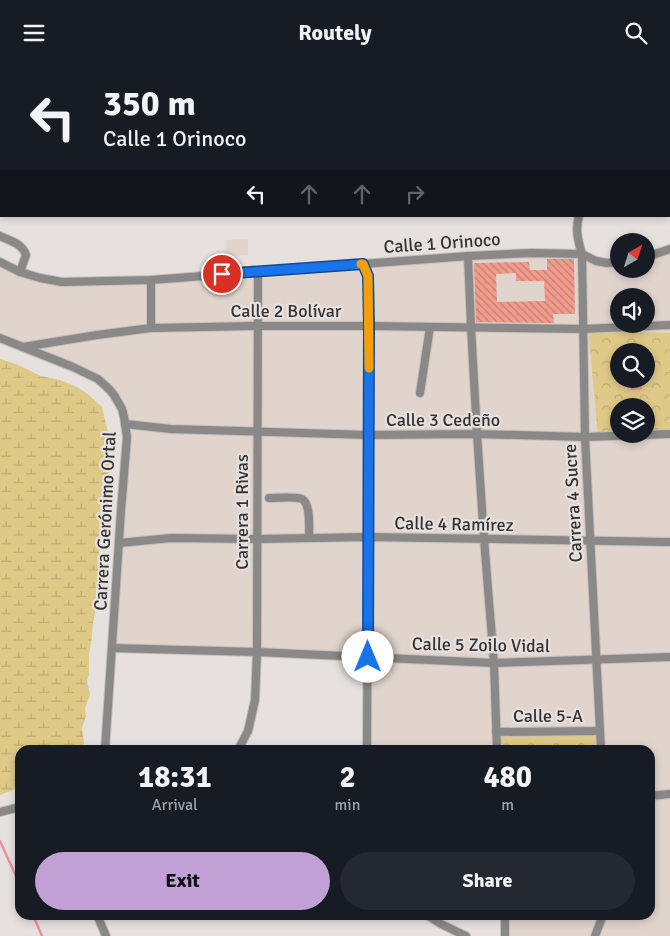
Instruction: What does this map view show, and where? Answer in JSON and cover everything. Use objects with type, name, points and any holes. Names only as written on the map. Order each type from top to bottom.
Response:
[{"type":"street","name":"Carrera 4 Sucre","points":[[579,217],[576,229],[582,253],[585,437],[601,745]]},
{"type":"street","points":[[0,236],[19,244],[24,250],[26,255],[20,272]]},
{"type":"street","points":[[655,254],[670,249]]},
{"type":"street","name":"Calle 1 Orinoco","points":[[0,262],[20,272],[62,282],[151,280],[531,253],[582,253],[596,261],[610,262]]},
{"type":"street","points":[[468,256],[470,327],[494,663],[497,745]]},
{"type":"street","points":[[363,264],[368,276],[369,326],[367,745]]},
{"type":"street","name":"Carrera 1 Rivas","points":[[241,745],[248,731],[256,700],[258,271]]},
{"type":"street","points":[[151,280],[151,328]]},
{"type":"street","name":"Calle 2 Bolívar","points":[[23,347],[151,328],[369,326],[584,329],[670,325]]},
{"type":"street","points":[[420,393],[430,327]]},
{"type":"street","name":"Carrera Gerónimo Ortal","points":[[0,338],[73,367],[103,383],[122,409],[127,437],[105,745]]},
{"type":"street","name":"Calle 3 Cedeño","points":[[125,424],[171,429],[368,435],[477,434],[585,437],[670,434]]},
{"type":"street","points":[[269,498],[301,498],[306,502],[310,538]]},
{"type":"street","name":"Calle 4 Ramírez","points":[[119,543],[172,537],[257,539],[368,537],[670,542]]},
{"type":"street","name":"Calle 5 Zoilo Vidal","points":[[112,647],[494,663],[670,657]]},
{"type":"street","name":"Calle 5-A","points":[[496,731],[600,731]]},
{"type":"street","points":[[655,796],[670,794]]},
{"type":"street","points":[[0,812],[15,808]]},
{"type":"street","points":[[99,920],[106,936]]},
{"type":"street","points":[[434,920],[466,936]]},
{"type":"street","points":[[504,920],[505,936]]},
{"type":"street","points":[[595,936],[601,920]]},
{"type":"shaded area","points":[[248,239],[248,255],[225,256],[226,240]]},
{"type":"shaded area","points":[[670,249],[670,936],[505,936],[505,920],[655,920],[655,745],[367,745],[368,658],[112,648],[127,437],[124,417],[103,384],[0,338],[0,262],[62,282],[468,256],[582,254],[596,261],[610,261],[610,278],[655,278],[655,254]]},
{"type":"shaded area","points":[[631,388],[642,388],[642,389],[631,390]]},
{"type":"green space","points":[[593,331],[610,331],[610,333],[670,333],[670,437],[655,437],[655,398],[610,398],[610,435],[598,435],[589,337]]},
{"type":"green space","points":[[0,359],[16,364],[41,376],[60,380],[77,387],[102,407],[110,441],[111,463],[106,495],[107,508],[104,529],[99,546],[100,575],[96,592],[97,604],[89,655],[89,675],[87,680],[90,695],[85,708],[86,716],[82,728],[84,743],[83,745],[15,745],[15,789],[0,795]]},
{"type":"green space","points":[[499,734],[597,734],[598,745],[500,745]]},
{"type":"building","points":[[547,259],[574,259],[575,314],[553,314],[554,323],[476,322],[474,263],[529,262],[530,270],[547,270]],"holes":[[[516,273],[516,281],[544,281],[545,301],[497,302],[496,274]]]},
{"type":"waterway","points":[[0,841],[15,874]]},
{"type":"waterway","points":[[35,920],[42,936]]},
{"type":"slow traffic","points":[[361,264],[363,264],[368,276],[369,368]]},
{"type":"route","points":[[222,274],[363,264],[368,276],[368,657]]}]
